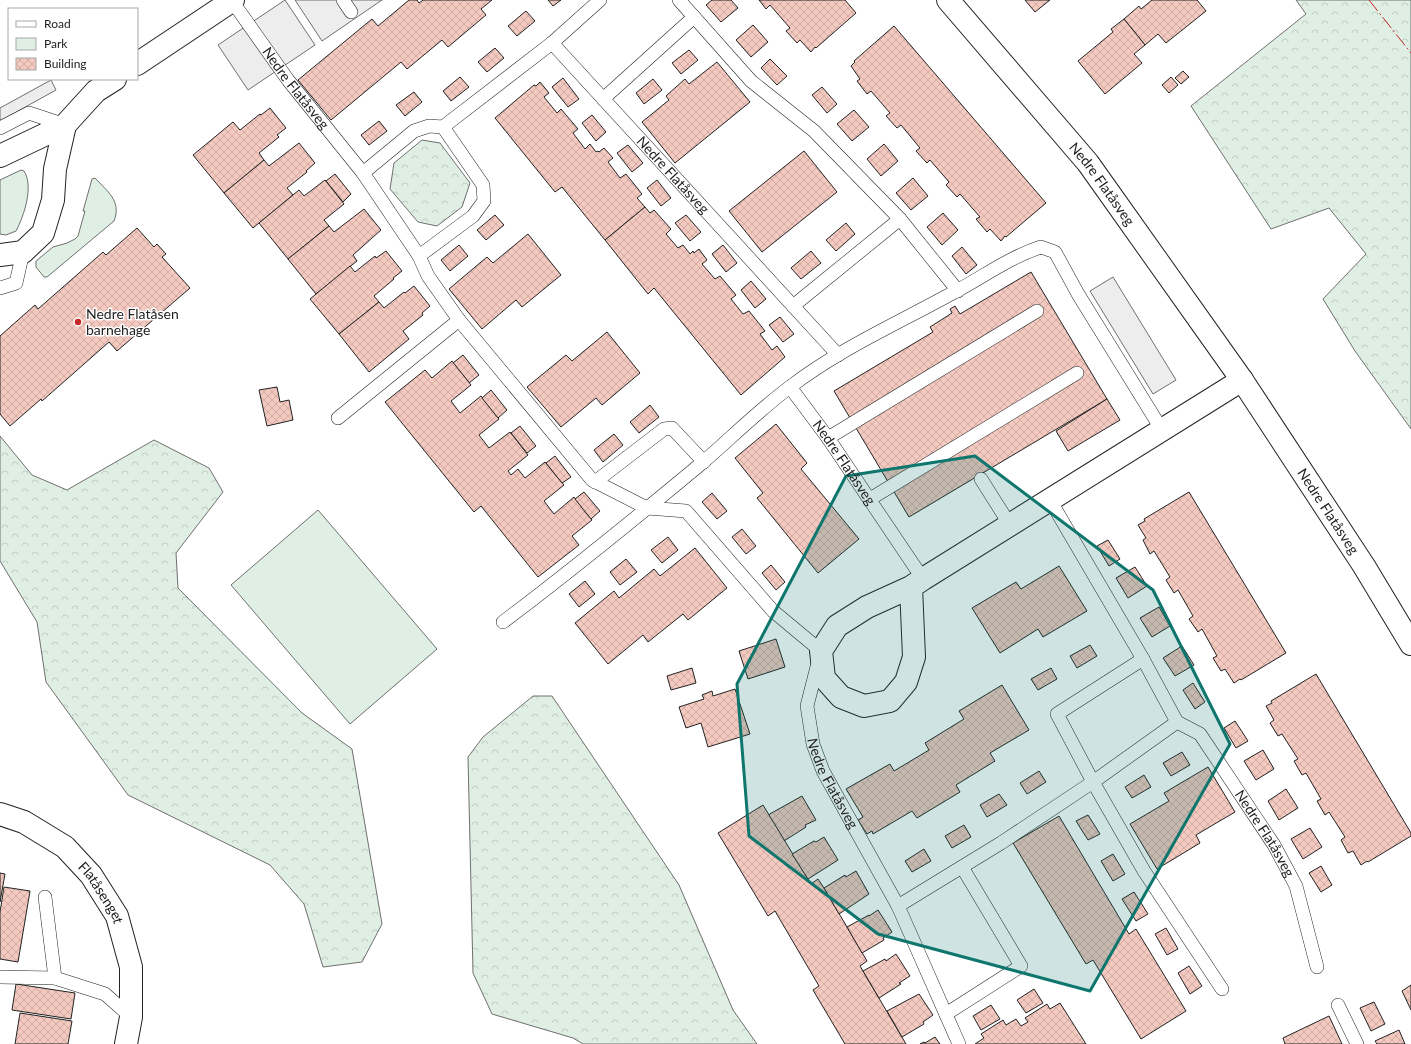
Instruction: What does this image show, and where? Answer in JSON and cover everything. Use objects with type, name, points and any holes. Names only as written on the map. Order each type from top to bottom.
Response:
[{"type":"street","name":"Nedre Flatåsveg","points":[[138,63],[233,0]]},
{"type":"street","name":"Nedre Flatåsveg","points":[[948,0],[1088,163],[1242,380],[1364,566],[1411,644]]},
{"type":"street","points":[[0,156],[65,125],[96,91],[113,80]]},
{"type":"street","points":[[0,255],[23,252],[43,233],[53,200],[55,169],[65,125]]},
{"type":"street","name":"Nedre Flatåsveg","points":[[821,651],[837,626],[866,607],[917,583],[1242,380]]},
{"type":"street","points":[[821,651],[824,678],[841,697],[864,706],[890,701],[906,682],[914,657],[917,583]]},
{"type":"street","name":"Flatåsenget","points":[[0,814],[24,822],[65,847],[91,875],[116,916],[131,967],[131,1018],[126,1044]]},
{"type":"lane","name":"Nedre Flatåsveg","points":[[233,0],[288,80],[363,173],[419,256],[428,276],[459,320],[592,480],[647,508],[686,511],[773,611],[821,651],[807,706],[813,744],[823,771],[898,906],[960,1044]]},
{"type":"lane","points":[[343,0],[351,12]]},
{"type":"lane","points":[[363,173],[414,131],[429,126],[443,127],[552,43],[600,0]]},
{"type":"lane","points":[[679,0],[752,81],[814,131],[900,219],[958,291]]},
{"type":"lane","points":[[603,99],[694,17]]},
{"type":"lane","name":"Nedre Flatåsveg","points":[[552,43],[838,355]]},
{"type":"lane","points":[[0,128],[29,113],[65,125]]},
{"type":"lane","points":[[419,256],[473,216],[484,201],[483,185],[443,127]]},
{"type":"lane","points":[[793,306],[900,219]]},
{"type":"lane","points":[[504,622],[564,577],[704,462],[790,387],[838,355],[958,291],[1023,253],[1041,247],[1055,252],[1078,294],[1162,430]]},
{"type":"lane","points":[[0,288],[16,283],[23,252]]},
{"type":"lane","points":[[828,438],[1037,310]]},
{"type":"lane","points":[[338,418],[459,320]]},
{"type":"lane","points":[[870,499],[1077,373]]},
{"type":"lane","name":"Nedre Flatåsveg","points":[[790,387],[828,438],[870,499],[917,583]]},
{"type":"lane","points":[[595,482],[664,429],[672,428],[704,462]]},
{"type":"lane","points":[[981,479],[1010,525]]},
{"type":"lane","points":[[898,906],[1001,844],[1093,782],[1177,722],[1143,659],[1050,500]]},
{"type":"lane","points":[[1143,659],[1057,714],[1093,782],[1144,871],[1222,989]]},
{"type":"lane","name":"Nedre Flatåsveg","points":[[1177,722],[1200,734],[1274,845],[1296,886],[1317,967]]},
{"type":"lane","points":[[946,1014],[1021,966],[962,867]]},
{"type":"lane","points":[[45,896],[55,978]]},
{"type":"lane","points":[[0,977],[55,978],[105,994],[131,1018]]},
{"type":"lane","points":[[1338,1005],[1357,1044]]},
{"type":"highlighted area","points":[[975,456],[1153,590],[1230,744],[1090,991],[878,934],[749,836],[737,684],[846,476]]},
{"type":"green space","points":[[1296,0],[1411,0],[1411,429],[1355,351],[1323,299],[1366,254],[1329,208],[1271,229],[1191,106],[1306,14]]},
{"type":"green space","points":[[422,140],[440,143],[470,183],[462,207],[437,226],[418,222],[390,189],[394,163]]},
{"type":"green space","points":[[21,170],[24,171],[27,177],[28,185],[25,209],[16,231],[6,235],[0,234],[0,180]]},
{"type":"green space","points":[[95,178],[115,202],[116,214],[114,221],[47,277],[44,277],[36,267],[36,261],[53,247],[67,243],[78,236],[92,179]]},
{"type":"green space","points":[[0,436],[32,475],[67,490],[154,440],[209,468],[223,492],[176,553],[178,588],[302,713],[352,749],[382,924],[362,962],[323,967],[304,904],[270,865],[128,795],[46,682],[37,622],[0,561]]},
{"type":"green space","points":[[318,510],[437,649],[350,724],[231,585]]},
{"type":"green space","points":[[533,696],[552,696],[679,885],[733,1010],[757,1044],[583,1044],[573,1038],[492,1014],[473,973],[468,757],[483,737]]},
{"type":"shaded area","points":[[285,0],[315,45],[248,90],[218,45]]},
{"type":"shaded area","points":[[295,0],[382,0],[322,41]]},
{"type":"shaded area","points":[[51,80],[56,90],[0,121],[0,108]]},
{"type":"shaded area","points":[[1113,277],[1176,380],[1153,394],[1090,291]]},
{"type":"building","points":[[409,0],[417,0],[419,3],[423,0],[492,0],[481,9],[486,15],[448,47],[442,40],[407,69],[401,62],[331,120],[298,80],[372,19],[378,26]]},
{"type":"building","points":[[548,0],[561,0],[553,6]]},
{"type":"building","points":[[712,0],[731,0],[738,8],[721,22],[706,5]]},
{"type":"building","points":[[759,0],[845,0],[856,13],[811,52],[800,40],[797,43],[786,31],[790,28],[770,5],[766,9]]},
{"type":"building","points":[[1025,0],[1050,0],[1035,12]]},
{"type":"building","points":[[1152,0],[1197,0],[1206,11],[1166,43],[1158,34],[1145,45],[1124,19],[1139,6],[1141,9]]},
{"type":"building","points":[[526,11],[535,21],[517,36],[508,26]]},
{"type":"building","points":[[1124,19],[1145,45],[1134,54],[1142,63],[1105,94],[1078,61],[1113,32],[1111,29]]},
{"type":"building","points":[[753,25],[768,42],[751,57],[736,40]]},
{"type":"building","points":[[894,26],[1046,203],[1006,237],[1005,236],[1001,241],[990,229],[987,232],[976,219],[980,217],[960,194],[957,197],[946,185],[949,182],[930,160],[927,163],[916,151],[920,148],[901,125],[897,128],[886,116],[890,113],[871,91],[867,94],[857,81],[860,79],[851,66],[855,62],[854,61]]},
{"type":"building","points":[[495,48],[504,58],[487,72],[478,62]]},
{"type":"building","points":[[689,50],[698,60],[681,74],[672,63]]},
{"type":"building","points":[[770,59],[787,76],[777,85],[761,68]]},
{"type":"building","points":[[717,62],[750,102],[675,163],[642,122],[669,100],[666,96],[685,79],[689,84]]},
{"type":"building","points":[[1183,71],[1189,77],[1181,84],[1175,78]]},
{"type":"building","points":[[460,77],[469,87],[451,101],[443,91]]},
{"type":"building","points":[[1171,77],[1178,85],[1169,93],[1162,85]]},
{"type":"building","points":[[563,78],[579,99],[568,107],[552,87]]},
{"type":"building","points":[[653,79],[662,90],[644,104],[636,93]]},
{"type":"building","points":[[540,82],[549,93],[544,97],[557,113],[561,109],[578,129],[573,133],[585,149],[590,144],[596,152],[599,152],[604,148],[613,158],[608,162],[620,178],[626,174],[642,194],[637,198],[645,207],[605,240],[562,187],[555,192],[495,118],[534,85],[536,86]]},
{"type":"building","points":[[822,87],[837,104],[827,113],[812,95]]},
{"type":"building","points":[[414,92],[422,102],[405,116],[396,105]]},
{"type":"building","points":[[270,108],[286,128],[277,135],[279,137],[259,153],[264,160],[224,193],[193,155],[233,122],[240,130]]},
{"type":"building","points":[[854,110],[869,127],[852,141],[837,124]]},
{"type":"building","points":[[592,115],[606,132],[596,141],[582,123]]},
{"type":"building","points":[[379,121],[387,131],[369,145],[361,135]]},
{"type":"building","points":[[299,143],[315,163],[306,171],[307,172],[287,188],[293,195],[253,228],[224,193],[264,160],[269,166]]},
{"type":"building","points":[[884,144],[898,161],[881,176],[867,159]]},
{"type":"building","points":[[628,145],[643,163],[632,172],[617,153]]},
{"type":"building","points":[[804,151],[837,192],[762,252],[729,211]]},
{"type":"building","points":[[335,174],[351,194],[343,202],[326,181]]},
{"type":"building","points":[[913,178],[928,196],[911,210],[896,193]]},
{"type":"building","points":[[325,180],[344,204],[324,220],[329,226],[288,259],[259,223],[299,190],[304,196]]},
{"type":"building","points":[[657,180],[671,198],[661,206],[647,188]]},
{"type":"building","points":[[645,207],[650,213],[654,210],[671,229],[666,234],[678,248],[683,245],[690,254],[699,249],[707,260],[702,264],[715,279],[720,276],[736,295],[731,299],[743,314],[749,311],[765,331],[760,334],[772,350],[777,346],[785,357],[741,395],[654,288],[648,294],[605,240]]},
{"type":"building","points":[[364,209],[381,230],[353,255],[357,261],[316,294],[288,259],[329,226],[334,232]]},
{"type":"building","points":[[943,213],[958,230],[942,245],[927,227]]},
{"type":"building","points":[[495,215],[504,225],[486,240],[477,230]]},
{"type":"building","points":[[686,215],[701,232],[690,241],[675,223]]},
{"type":"building","points":[[846,223],[855,234],[836,251],[826,240]]},
{"type":"building","points":[[137,228],[154,247],[157,244],[166,254],[162,257],[190,288],[117,351],[109,342],[42,401],[41,399],[10,426],[0,414],[0,336],[35,305],[38,309],[103,252],[106,255]]},
{"type":"building","points":[[528,234],[561,275],[522,307],[516,300],[482,329],[449,289],[487,257],[493,263]]},
{"type":"building","points":[[459,245],[468,256],[450,271],[441,260]]},
{"type":"building","points":[[723,245],[737,263],[726,272],[712,254]]},
{"type":"building","points":[[962,247],[977,265],[966,274],[952,256]]},
{"type":"building","points":[[386,251],[402,271],[374,296],[379,302],[339,334],[310,299],[350,266],[355,272],[375,256],[376,258]]},
{"type":"building","points":[[811,251],[821,263],[801,279],[791,268]]},
{"type":"building","points":[[1031,272],[1107,399],[909,517],[834,391],[933,332],[930,327],[952,313],[950,309],[955,306],[960,314]]},
{"type":"building","points":[[751,281],[766,299],[755,308],[741,290]]},
{"type":"building","points":[[414,286],[430,306],[422,313],[423,315],[403,331],[409,339],[369,372],[339,334],[379,302],[384,308]]},
{"type":"building","points":[[780,317],[794,334],[783,342],[769,325]]},
{"type":"building","points":[[607,332],[640,373],[602,405],[596,398],[561,427],[527,387],[566,355],[572,361]]},
{"type":"building","points":[[463,355],[479,375],[469,383],[453,363]]},
{"type":"building","points":[[452,361],[471,385],[451,401],[460,413],[481,396],[499,419],[479,435],[489,448],[510,432],[528,455],[508,471],[511,475],[518,469],[525,478],[545,462],[564,485],[544,501],[554,514],[574,497],[592,520],[572,536],[579,545],[538,577],[481,506],[474,512],[385,402],[425,370],[432,378]]},
{"type":"building","points":[[277,387],[280,402],[289,400],[293,420],[267,426],[259,390]]},
{"type":"building","points":[[491,390],[507,410],[498,418],[482,398]]},
{"type":"building","points":[[1107,399],[1120,420],[1068,451],[1056,431]]},
{"type":"building","points":[[650,405],[659,417],[639,433],[630,422]]},
{"type":"building","points":[[776,424],[807,463],[801,469],[859,539],[818,573],[757,498],[763,493],[735,458]]},
{"type":"building","points":[[520,426],[536,446],[527,453],[511,433]]},
{"type":"building","points":[[614,434],[623,445],[603,462],[594,450]]},
{"type":"building","points":[[555,456],[571,477],[562,483],[546,463]]},
{"type":"building","points":[[584,492],[600,511],[591,519],[575,499]]},
{"type":"building","points":[[1189,492],[1286,653],[1234,683],[1225,669],[1221,671],[1213,658],[1217,656],[1202,629],[1198,632],[1189,619],[1193,616],[1178,590],[1174,593],[1166,580],[1170,577],[1154,551],[1150,554],[1143,540],[1146,538],[1138,525],[1145,521],[1144,519]]},
{"type":"building","points":[[712,493],[727,511],[717,519],[702,502]]},
{"type":"building","points":[[742,529],[756,546],[746,554],[732,537]]},
{"type":"building","points":[[668,537],[678,550],[662,563],[651,550]]},
{"type":"building","points":[[1108,540],[1120,559],[1109,566],[1097,546]]},
{"type":"building","points":[[695,548],[727,588],[688,620],[683,614],[648,642],[643,635],[608,664],[575,623],[614,591],[619,598],[654,569],[660,576]]},
{"type":"building","points":[[626,559],[637,572],[620,585],[610,572]]},
{"type":"building","points":[[771,565],[785,582],[776,590],[762,573]]},
{"type":"building","points":[[1059,566],[1087,611],[1043,637],[1038,629],[1000,653],[972,608],[1016,582],[1021,589]]},
{"type":"building","points":[[1135,567],[1147,586],[1128,598],[1116,578]]},
{"type":"building","points":[[585,581],[595,594],[579,607],[569,594]]},
{"type":"building","points":[[1159,607],[1170,626],[1152,637],[1140,618]]},
{"type":"building","points":[[776,639],[785,667],[748,679],[739,651]]},
{"type":"building","points":[[1090,645],[1097,656],[1077,668],[1070,656]]},
{"type":"building","points":[[1182,646],[1194,665],[1175,676],[1163,658]]},
{"type":"building","points":[[692,668],[696,683],[671,690],[667,676]]},
{"type":"building","points":[[1051,668],[1057,679],[1038,690],[1031,679]]},
{"type":"building","points":[[1316,674],[1411,833],[1411,836],[1361,865],[1353,851],[1348,853],[1341,840],[1345,837],[1329,812],[1325,815],[1317,801],[1321,799],[1306,773],[1302,775],[1294,761],[1298,759],[1282,734],[1278,736],[1270,723],[1274,720],[1266,706],[1272,703],[1271,701]]},
{"type":"building","points":[[1193,683],[1205,702],[1195,709],[1183,690]]},
{"type":"building","points":[[1002,685],[1029,730],[990,753],[995,761],[956,785],[960,792],[917,818],[912,811],[873,834],[872,831],[867,834],[858,820],[863,817],[846,789],[890,764],[894,771],[929,750],[925,743],[964,719],[959,711]]},
{"type":"building","points":[[735,689],[750,734],[708,747],[701,723],[686,728],[679,707],[704,699],[702,695],[712,691],[713,696]]},
{"type":"building","points":[[1235,721],[1248,741],[1236,748],[1224,728]]},
{"type":"building","points":[[1263,750],[1274,769],[1256,780],[1244,761]]},
{"type":"building","points":[[1182,752],[1190,765],[1171,776],[1163,763]]},
{"type":"building","points":[[1208,767],[1235,812],[1196,835],[1200,843],[1157,869],[1130,824],[1169,801],[1164,793]]},
{"type":"building","points":[[1039,771],[1046,782],[1027,794],[1020,783]]},
{"type":"building","points":[[1144,775],[1151,787],[1132,798],[1125,787]]},
{"type":"building","points":[[1286,789],[1298,808],[1279,820],[1268,801]]},
{"type":"building","points":[[999,794],[1007,805],[987,817],[980,805]]},
{"type":"building","points":[[802,796],[816,820],[805,825],[806,827],[784,841],[768,815]]},
{"type":"building","points":[[763,805],[811,884],[818,879],[824,888],[867,961],[860,966],[906,1044],[845,1044],[813,990],[819,986],[775,911],[768,916],[718,833]]},
{"type":"building","points":[[1088,815],[1100,834],[1088,840],[1076,821]]},
{"type":"building","points":[[1059,816],[1129,934],[1136,929],[1186,1011],[1141,1039],[1093,960],[1086,964],[1013,843]]},
{"type":"building","points":[[964,825],[971,837],[952,848],[945,836]]},
{"type":"building","points":[[1310,828],[1322,847],[1303,859],[1291,839]]},
{"type":"building","points":[[824,837],[838,860],[808,879],[792,854]]},
{"type":"building","points":[[924,849],[931,861],[912,872],[905,861]]},
{"type":"building","points":[[1113,854],[1125,874],[1113,881],[1101,861]]},
{"type":"building","points":[[1321,866],[1332,885],[1321,892],[1309,873]]},
{"type":"building","points":[[856,871],[869,894],[839,914],[824,888],[845,875],[846,877]]},
{"type":"building","points":[[0,873],[5,874],[0,902]]},
{"type":"building","points":[[4,887],[30,891],[18,962],[0,959],[0,912]]},
{"type":"building","points":[[1134,892],[1148,914],[1136,921],[1122,899]]},
{"type":"building","points":[[878,910],[892,932],[883,938],[884,940],[862,953],[847,927]]},
{"type":"building","points":[[1166,928],[1178,949],[1167,955],[1155,934]]},
{"type":"building","points":[[896,954],[910,976],[899,983],[901,984],[879,998],[863,971],[885,959],[886,961]]},
{"type":"building","points":[[1189,966],[1202,986],[1190,994],[1178,973]]},
{"type":"building","points":[[16,984],[75,993],[71,1019],[12,1010]]},
{"type":"building","points":[[1411,985],[1411,1010],[1402,991]]},
{"type":"building","points":[[1034,989],[1043,1003],[1026,1013],[1017,1000]]},
{"type":"building","points":[[919,994],[933,1015],[923,1022],[924,1024],[902,1037],[887,1011]]},
{"type":"building","points":[[1374,1002],[1385,1024],[1371,1031],[1360,1008]]},
{"type":"building","points":[[1060,1003],[1086,1044],[975,1044],[984,1038],[981,1034],[1003,1020],[1006,1025],[1016,1019],[1021,1026],[1028,1022],[1025,1018],[1047,1004],[1050,1009]]},
{"type":"building","points":[[991,1005],[1000,1019],[981,1030],[973,1016]]},
{"type":"building","points":[[20,1013],[72,1021],[68,1044],[15,1044]]},
{"type":"building","points":[[1329,1016],[1342,1044],[1285,1044],[1283,1038]]},
{"type":"building","points":[[1399,1030],[1405,1044],[1377,1044],[1375,1041]]},
{"type":"building","points":[[935,1037],[940,1044],[920,1044],[925,1043]]},
{"type":"power","points":[[1369,0],[1411,53]]},
{"type":"place","name":"Nedre Flatåsen barnehage","points":[[78,322]]}]
